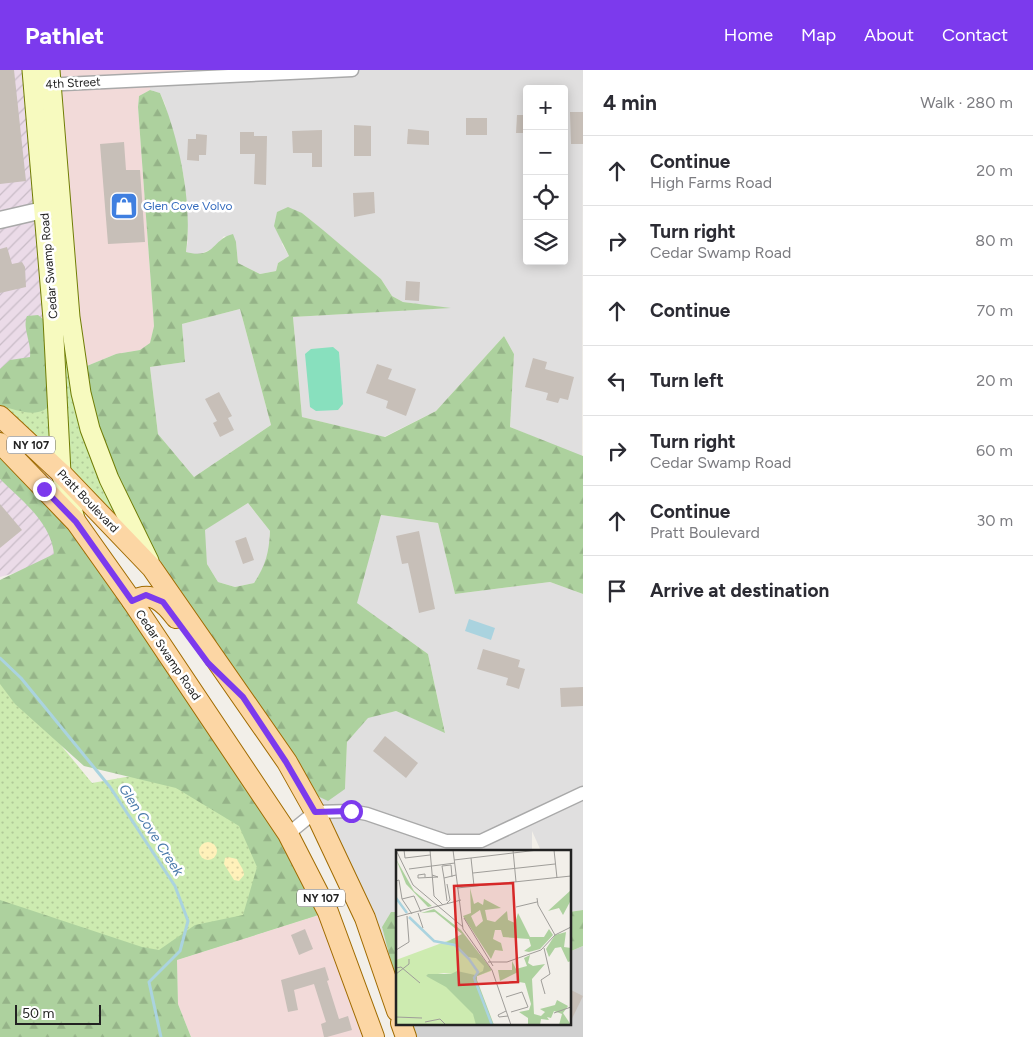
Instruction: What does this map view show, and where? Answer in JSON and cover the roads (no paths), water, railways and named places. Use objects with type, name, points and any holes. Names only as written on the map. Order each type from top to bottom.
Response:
[{"type":"main road","name":"Cedar Swamp Road","points":[[41,78],[50,214],[61,473],[76,522],[132,601],[288,834],[328,912],[374,1037]]},
{"type":"main road","name":"Cedar Swamp Road","points":[[50,214],[68,295],[74,352],[90,429],[109,479],[152,568],[243,697],[286,762],[315,812],[365,918],[396,1008]]},
{"type":"main road","name":"Pratt Boulevard","points":[[0,416],[61,473],[152,568]]},
{"type":"main road","name":"Pratt Boulevard","points":[[0,444],[76,522]]},
{"type":"main road","points":[[132,601],[146,595],[163,602],[208,663],[243,697]]},
{"type":"main road","points":[[401,1024],[406,1037]]},
{"type":"street","name":"4th Street","points":[[41,78],[352,70]]},
{"type":"street","points":[[0,220],[50,214]]},
{"type":"street","points":[[288,834],[315,812],[351,811],[367,814],[446,841],[464,842],[489,838],[583,793]]},
{"type":"water","points":[[469,619],[495,628],[491,640],[465,631]]},
{"type":"waterway","name":"Glen Cove Creek","points":[[0,658],[21,678],[110,787],[175,886],[188,921],[180,951],[149,982],[161,1037]]},
{"type":"place","name":"Glen Cove Volvo","points":[[124,206]]}]
